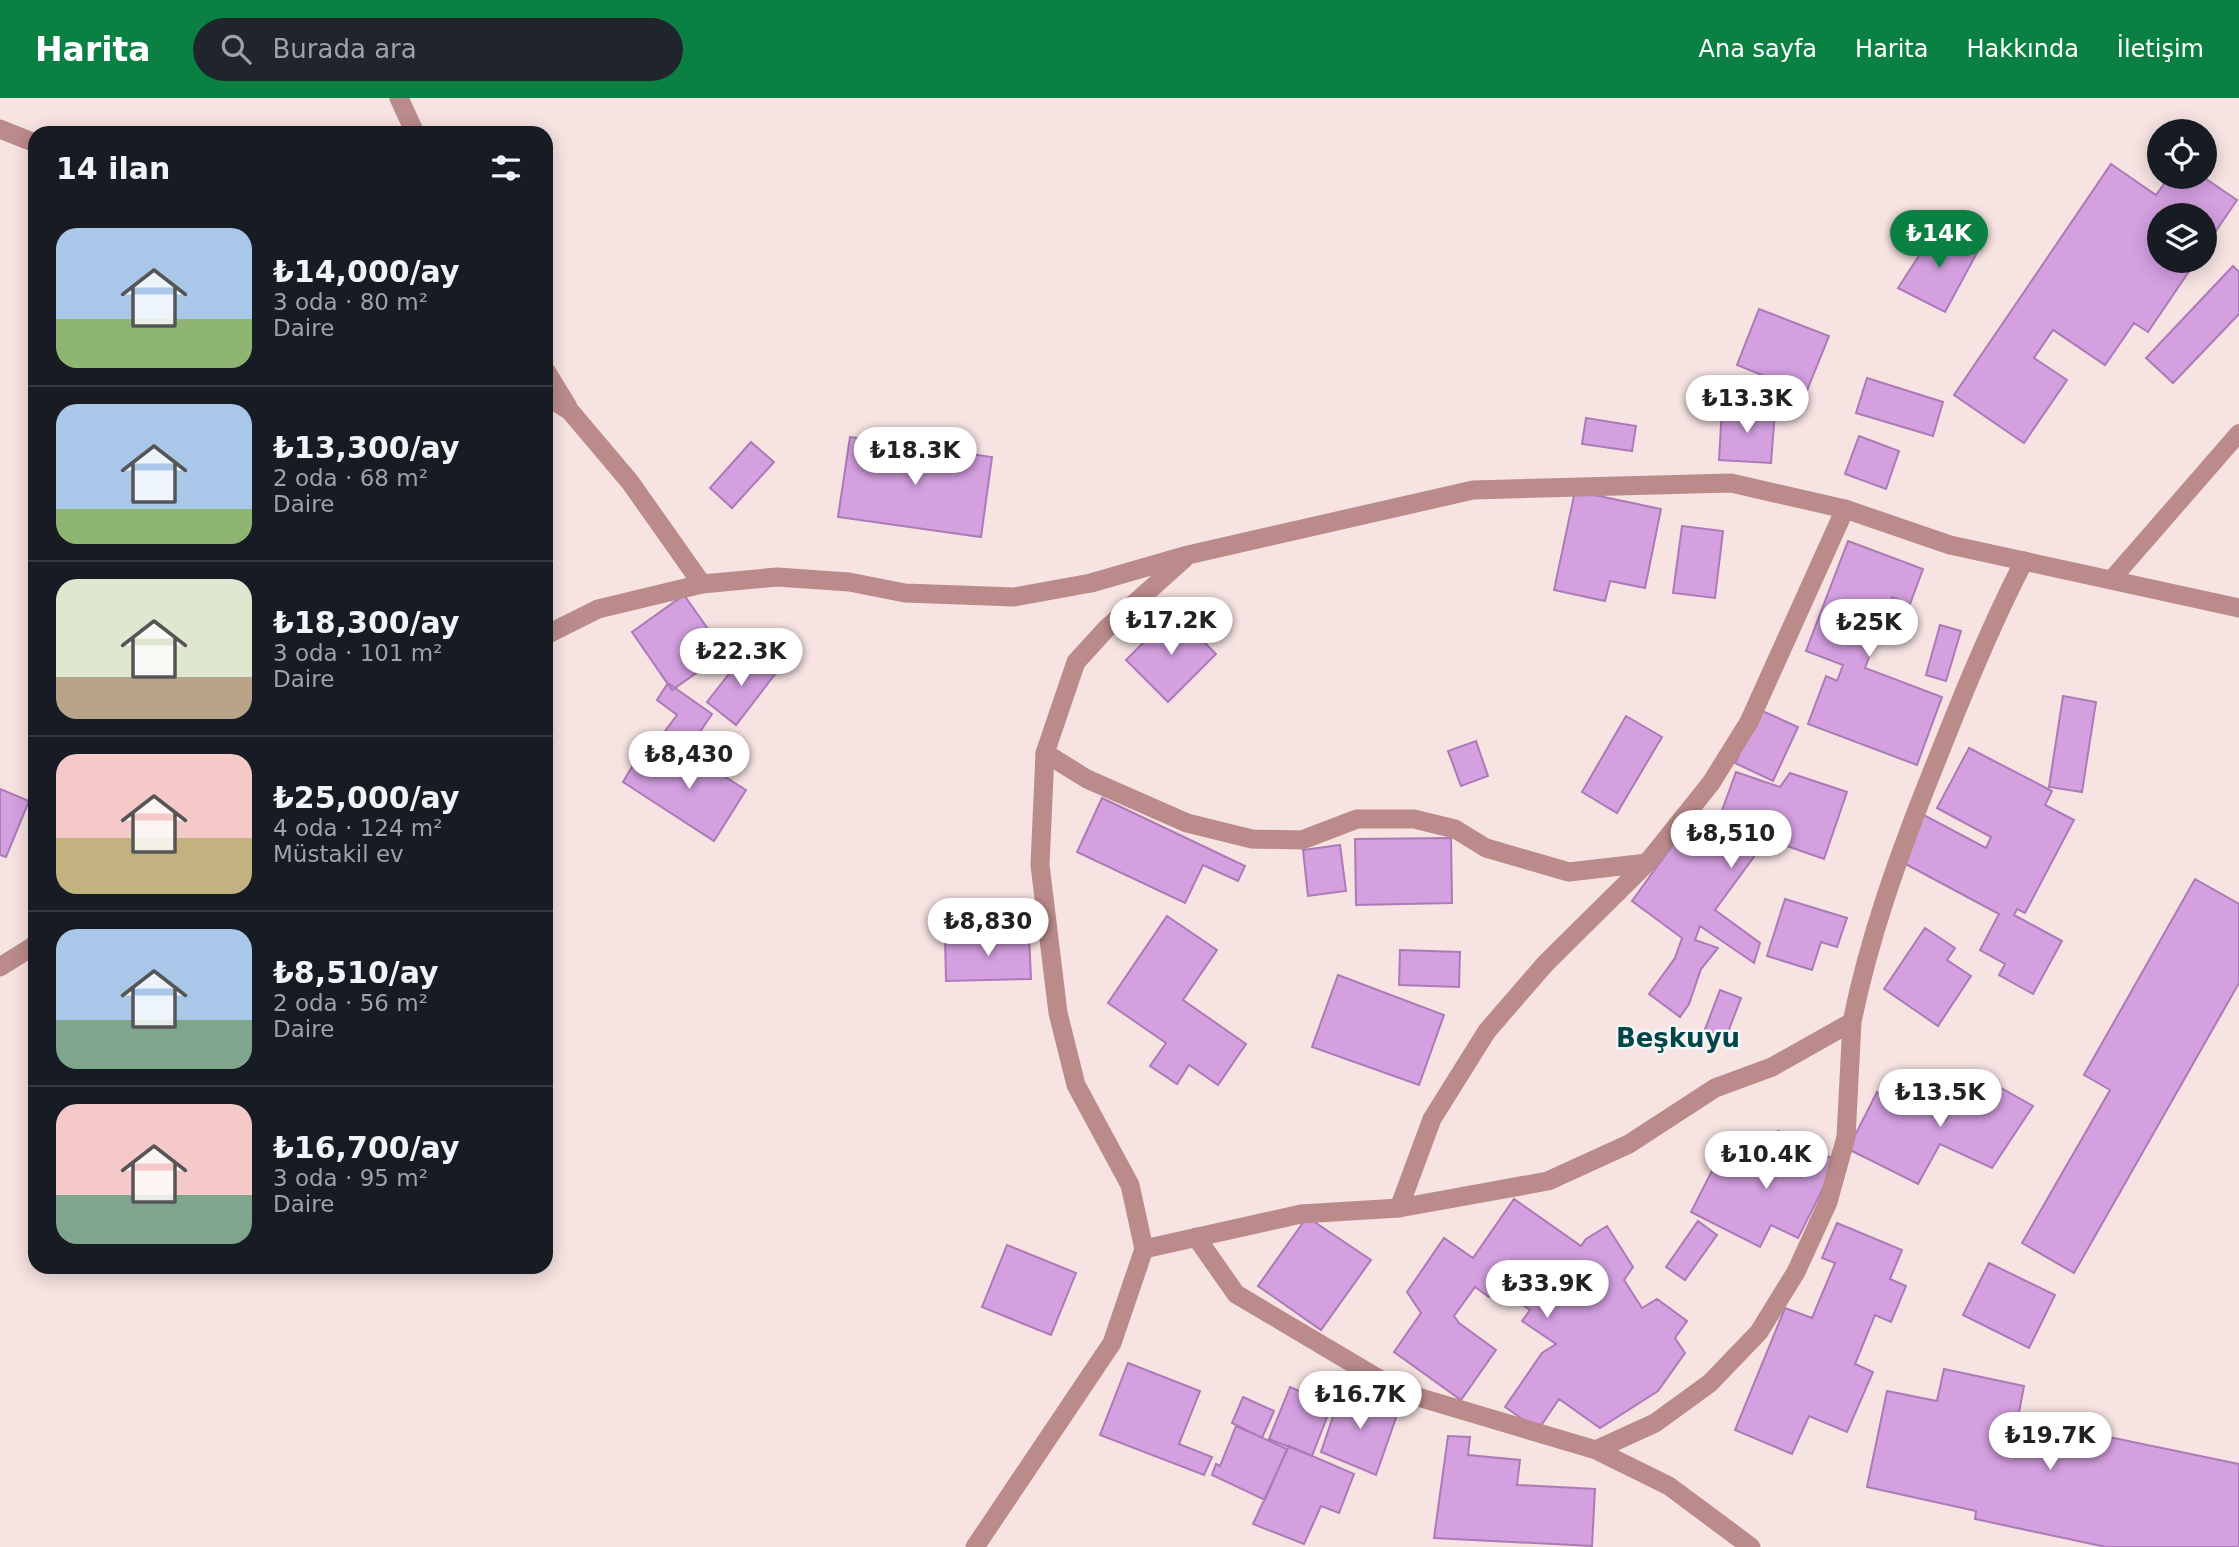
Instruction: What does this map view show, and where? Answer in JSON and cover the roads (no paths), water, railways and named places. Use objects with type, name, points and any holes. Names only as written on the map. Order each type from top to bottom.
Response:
[{"type":"street","points":[[399,98],[412,126]]},
{"type":"street","points":[[0,129],[28,140]]},
{"type":"street","points":[[553,383],[570,411],[630,482],[702,584]]},
{"type":"street","points":[[553,400],[570,411]]},
{"type":"street","points":[[553,632],[598,609],[702,584],[777,577],[849,582],[905,593],[1014,597],[1091,583],[1188,555],[1473,490],[1731,483],[1845,509],[1950,545],[2239,608]]},
{"type":"street","points":[[1399,1208],[1432,1119],[1487,1031],[1546,963],[1647,863],[1712,783],[1749,722],[1845,509]]},
{"type":"street","points":[[975,1547],[1112,1343],[1144,1250],[1130,1185],[1076,1086],[1058,1013],[1040,865],[1045,753],[1076,662],[1107,628],[1188,555]]},
{"type":"street","points":[[1596,1450],[1655,1423],[1710,1383],[1759,1332],[1796,1272],[1828,1202],[1846,1137],[1852,1022],[1861,975],[1904,841],[1950,724],[1989,632],[2024,561]]},
{"type":"street","points":[[1045,753],[1087,779],[1187,823],[1252,839],[1302,840],[1357,819],[1414,820],[1455,829],[1486,848],[1569,872],[1647,863]]},
{"type":"street","points":[[0,967],[28,949]]},
{"type":"street","points":[[1144,1250],[1301,1214],[1399,1208],[1548,1181],[1629,1144],[1714,1088],[1772,1067],[1852,1022]]},
{"type":"street","points":[[1196,1237],[1236,1294],[1401,1392],[1596,1450],[1669,1486],[1751,1547]]},
{"type":"lane","points":[[2110,580],[2239,433]]},
{"type":"district","name":"Beşkuyu","points":[[1678,1038]]}]
